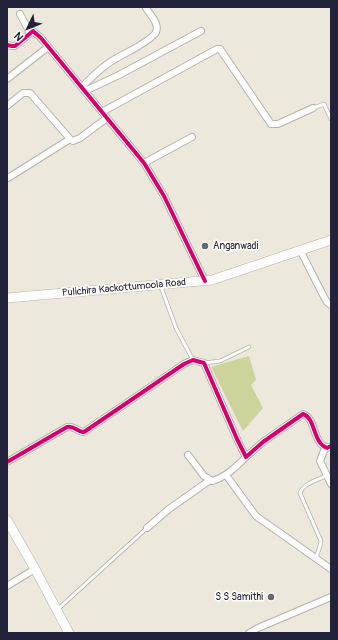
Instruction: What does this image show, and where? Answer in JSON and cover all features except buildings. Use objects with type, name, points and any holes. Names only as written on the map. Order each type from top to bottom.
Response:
[{"type":"main road","name":"Pulichira Kackottumoola Road","points":[[7,298],[212,280],[331,240]]},
{"type":"main road","points":[[7,520],[36,569],[69,633]]},
{"type":"street","points":[[83,89],[106,65],[131,51],[155,34],[157,26],[146,8]]},
{"type":"street","points":[[20,14],[30,33]]},
{"type":"street","points":[[7,45],[16,46],[33,31],[48,47],[144,163],[164,196],[205,281]]},
{"type":"street","points":[[83,89],[119,75],[201,31]]},
{"type":"street","points":[[7,79],[48,47]]},
{"type":"street","points":[[102,112],[217,49],[220,49],[270,124],[278,124],[313,108]]},
{"type":"street","points":[[7,106],[23,93],[30,93],[70,139],[74,141],[107,118]]},
{"type":"street","points":[[144,163],[192,137]]},
{"type":"street","points":[[8,178],[70,139]]},
{"type":"street","points":[[300,250],[324,297],[331,305]]},
{"type":"street","points":[[7,462],[67,427],[73,427],[79,432],[84,432],[184,364],[193,360],[204,363],[237,440],[246,457]]},
{"type":"street","points":[[147,528],[210,480],[219,479],[226,475],[263,442],[303,414],[309,418],[320,443],[328,447],[320,461],[331,484]]},
{"type":"street","points":[[188,455],[204,476],[210,480]]},
{"type":"street","points":[[226,475],[256,516],[331,569]]},
{"type":"street","points":[[7,586],[36,569]]},
{"type":"street","points":[[249,633],[331,597]]},
{"type":"lane","points":[[313,108],[324,104],[331,119]]},
{"type":"lane","points":[[160,284],[176,328],[193,360]]},
{"type":"lane","points":[[204,363],[220,361],[249,347]]},
{"type":"lane","points":[[316,558],[321,541],[300,493],[306,485],[326,476]]},
{"type":"lane","points":[[56,610],[147,528]]},
{"type":"green space","points":[[249,356],[256,380],[251,385],[263,408],[243,431],[211,367]]},
{"type":"cycle path","points":[[7,45],[15,46],[33,31],[41,38],[144,163],[164,196],[205,281]]},
{"type":"cycle path","points":[[7,462],[67,427],[72,427],[84,432],[184,364],[193,360],[204,363],[246,457],[263,442],[303,414],[310,420],[316,436],[322,445],[327,448],[331,446]]},
{"type":"place","name":"Anganwadi","points":[[205,246]]},
{"type":"place","name":"S S Samithi","points":[[271,597]]}]
